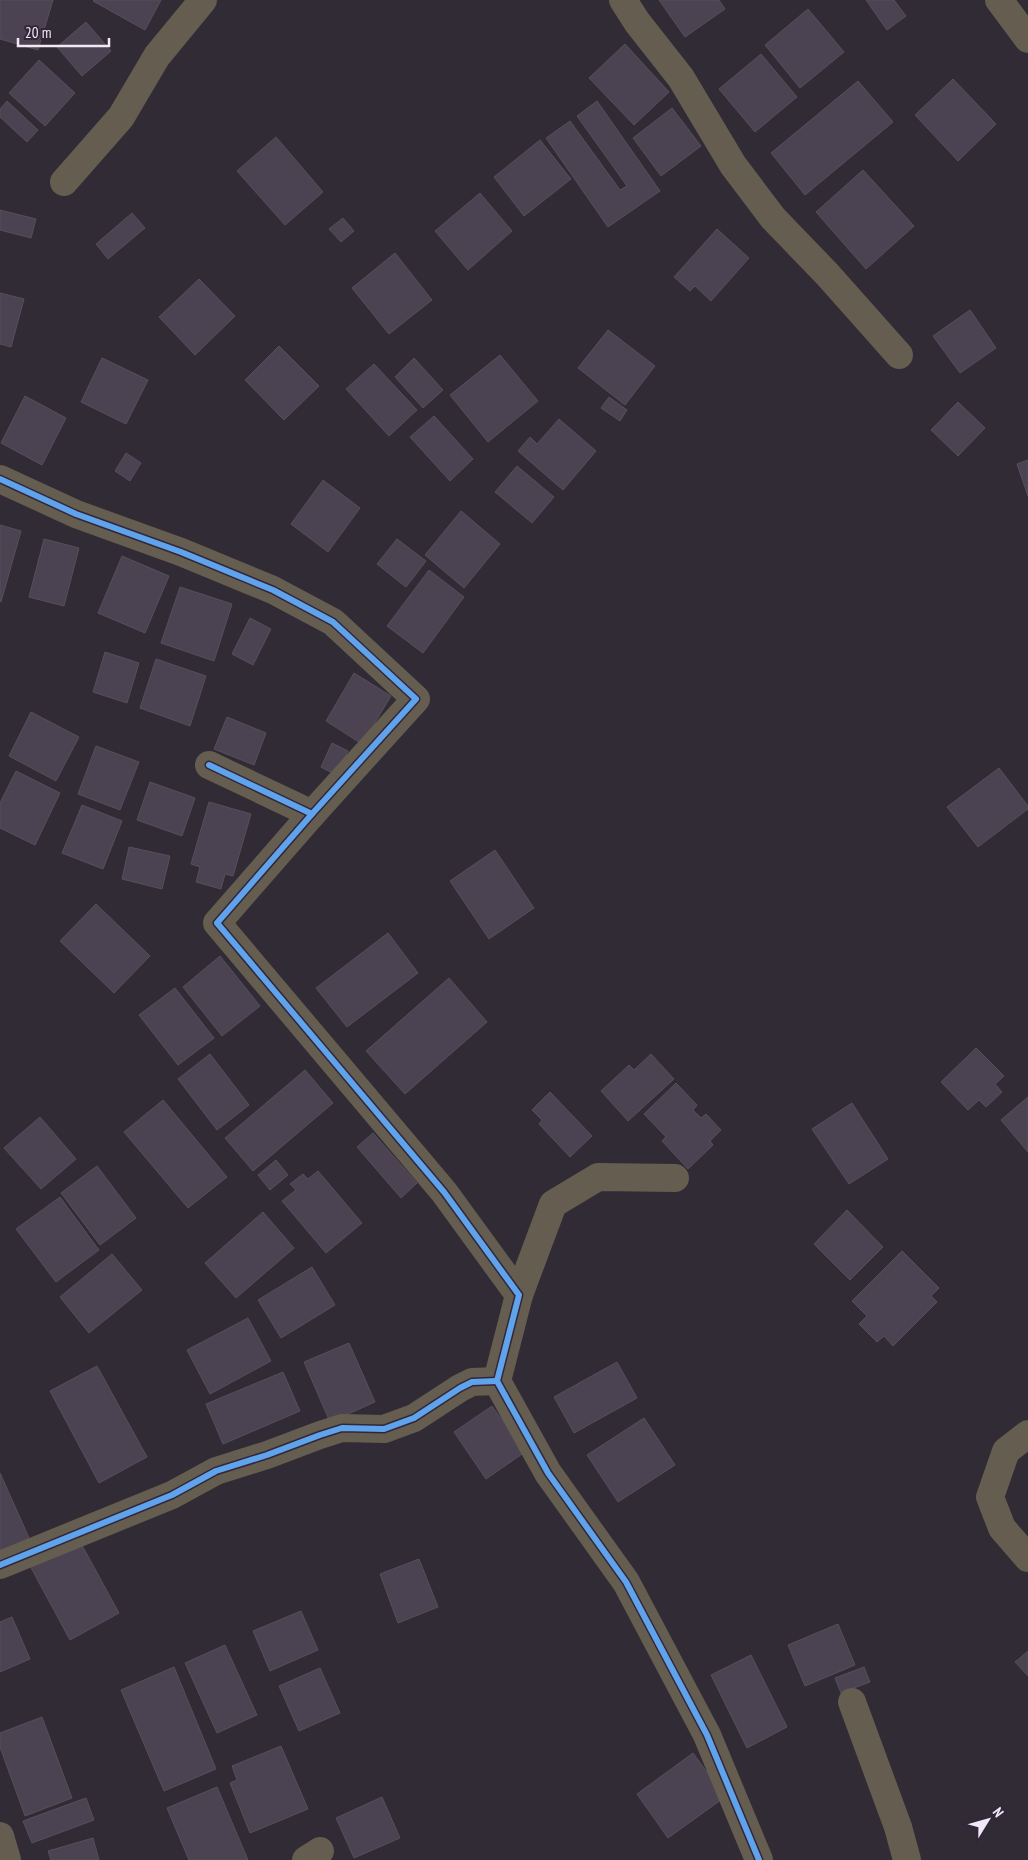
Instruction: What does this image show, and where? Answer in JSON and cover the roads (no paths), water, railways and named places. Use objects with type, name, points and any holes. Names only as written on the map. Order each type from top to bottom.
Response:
[{"type":"street","points":[[64,182],[121,116],[157,56],[203,0]]},
{"type":"street","points":[[623,0],[637,22],[681,78],[733,165],[773,218],[833,280],[898,355]]},
{"type":"street","points":[[998,0],[1028,38]]},
{"type":"street","points":[[0,479],[76,514],[181,552],[273,590],[333,622],[416,699],[217,923],[444,1192],[519,1295]]},
{"type":"street","points":[[209,765],[312,814]]},
{"type":"street","points":[[674,1178],[598,1178],[553,1204],[519,1295],[497,1381],[548,1473],[626,1582],[707,1735],[759,1860]]},
{"type":"street","points":[[0,1565],[172,1495],[216,1471],[342,1428],[384,1429],[414,1418],[472,1382],[497,1381]]},
{"type":"street","points":[[1028,1434],[1006,1450],[990,1496],[1002,1528],[1028,1558]]},
{"type":"street","points":[[852,1702],[898,1826],[907,1860]]},
{"type":"street","points":[[0,1836],[6,1860]]}]
